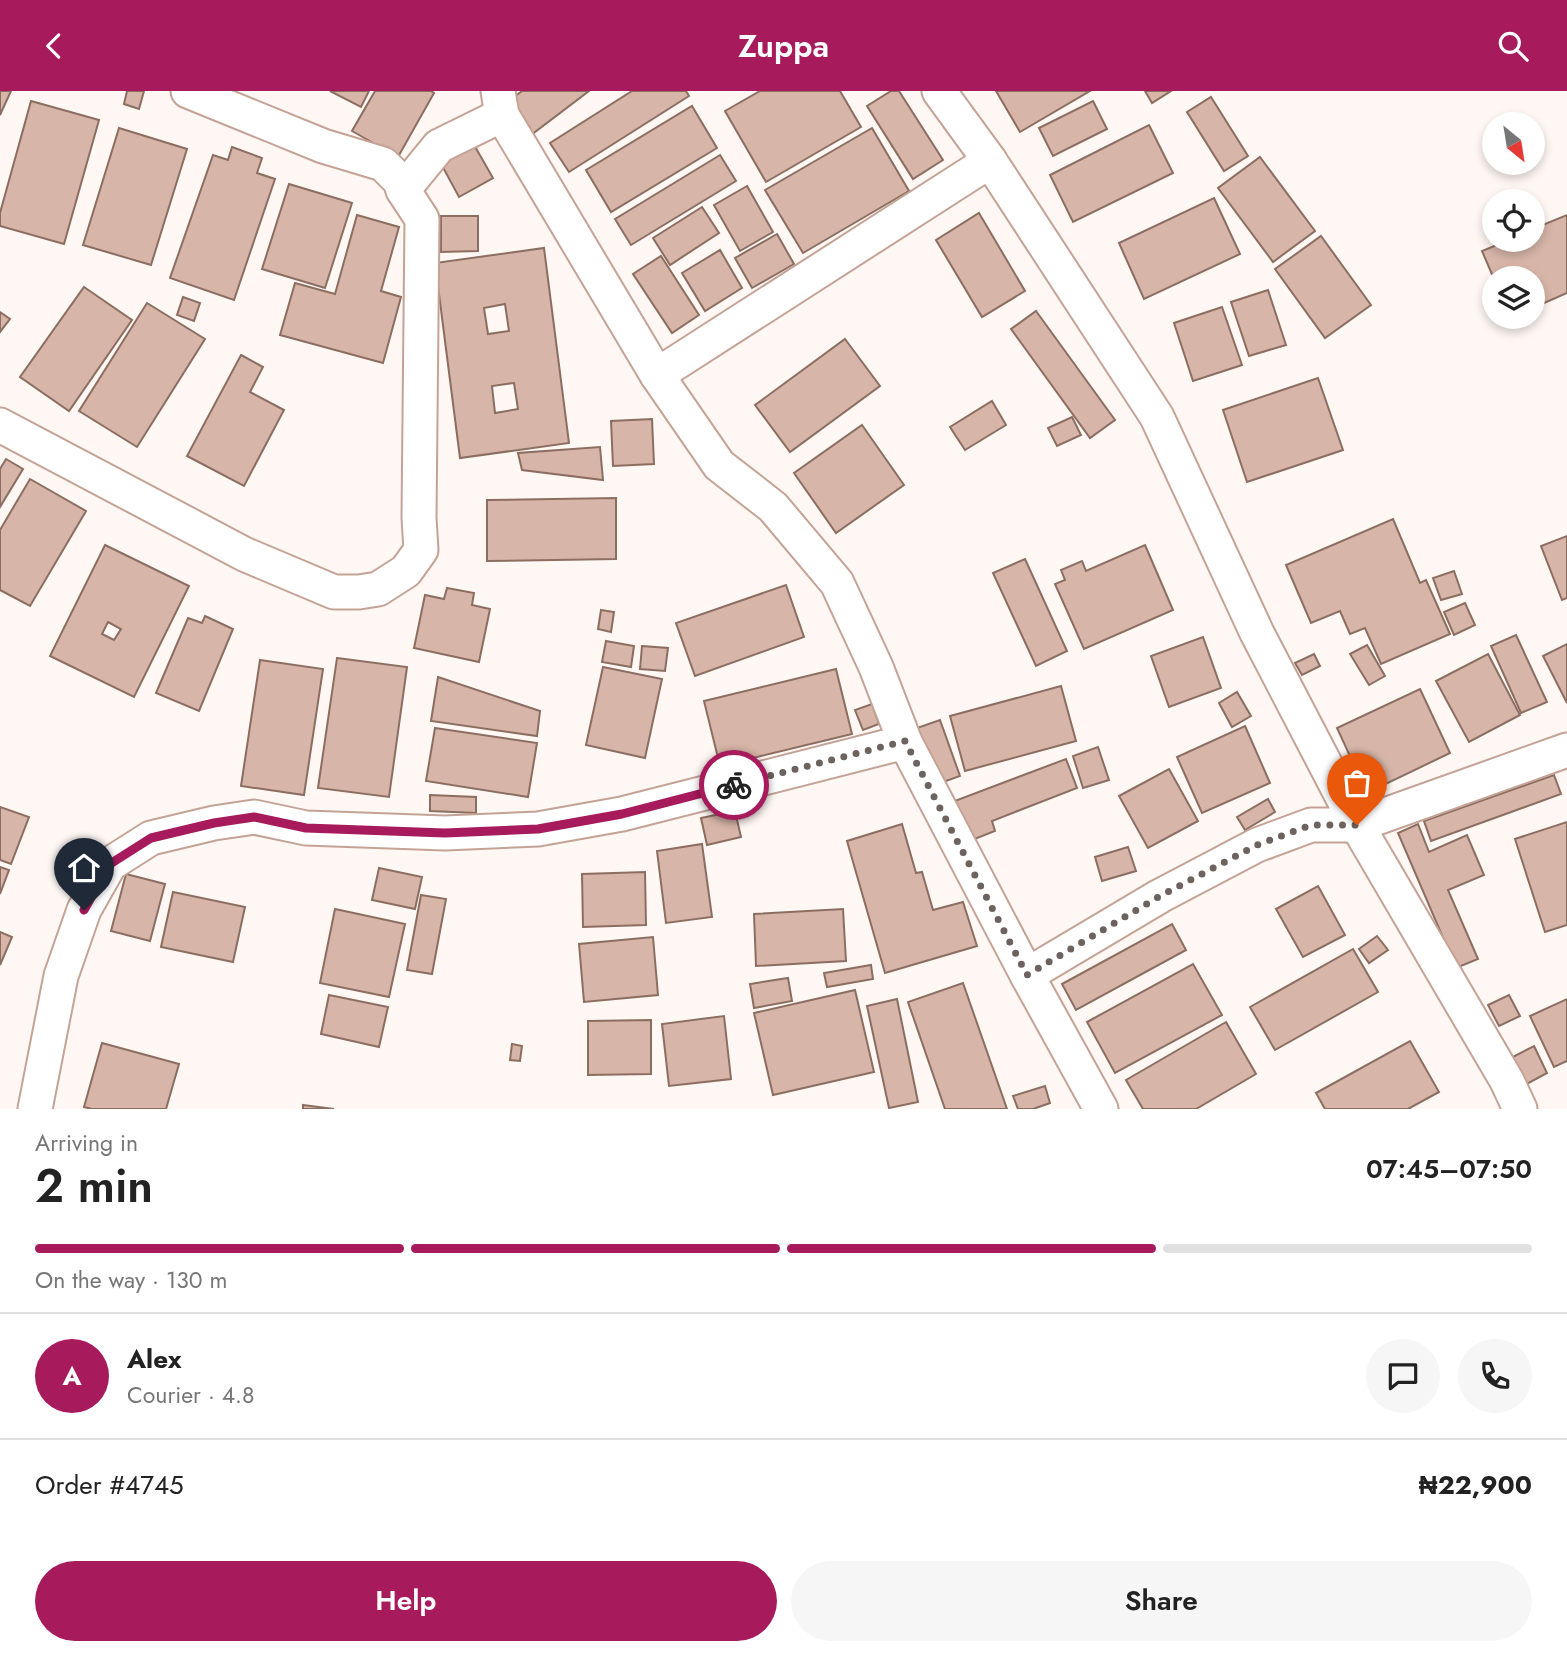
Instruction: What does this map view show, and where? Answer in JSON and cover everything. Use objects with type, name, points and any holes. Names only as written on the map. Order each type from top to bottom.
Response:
[{"type":"street","points":[[0,425],[244,554],[334,593],[378,589],[406,571],[421,550],[422,219],[402,190],[400,181],[383,165],[323,146],[188,91]]},
{"type":"street","points":[[939,91],[990,161],[1157,417],[1257,633],[1357,825],[1507,1081],[1520,1109]]},
{"type":"street","points":[[402,190],[439,146],[500,103],[657,375],[719,465],[773,507],[837,583],[876,667],[905,741],[1027,975],[1101,1109]]},
{"type":"street","points":[[657,375],[990,161]]},
{"type":"street","points":[[35,1109],[61,976],[84,910],[110,864],[151,838],[214,823],[254,817],[306,828],[445,833],[538,829],[622,814],[905,741]]},
{"type":"street","points":[[1027,975],[1160,896],[1257,845],[1311,825],[1357,825],[1567,750]]},
{"type":"building","points":[[0,91],[11,91],[0,115]]},
{"type":"building","points":[[127,91],[144,91],[139,109],[124,104]]},
{"type":"building","points":[[330,91],[369,91],[361,107]]},
{"type":"building","points":[[375,91],[434,93],[398,157],[352,131]]},
{"type":"building","points":[[522,91],[589,91],[531,135],[506,103]]},
{"type":"building","points":[[632,91],[686,91],[689,96],[569,172],[550,143]]},
{"type":"building","points":[[760,91],[840,91],[861,127],[766,182],[725,111]]},
{"type":"building","points":[[891,91],[899,91],[943,160],[913,179],[867,106]]},
{"type":"building","points":[[996,91],[1090,91],[1020,132]]},
{"type":"building","points":[[1145,91],[1171,91],[1152,103]]},
{"type":"building","points":[[1211,97],[1248,156],[1224,171],[1187,112]]},
{"type":"building","points":[[31,101],[99,120],[64,244],[0,226],[0,213]]},
{"type":"building","points":[[1093,101],[1107,129],[1053,156],[1039,128]]},
{"type":"building","points":[[692,106],[717,148],[611,212],[586,170]]},
{"type":"building","points":[[1149,125],[1173,173],[1073,222],[1050,175]]},
{"type":"building","points":[[119,128],[187,149],[151,265],[83,245]]},
{"type":"building","points":[[872,128],[909,191],[803,253],[765,190]]},
{"type":"building","points":[[473,143],[493,178],[459,197],[440,162]]},
{"type":"building","points":[[232,147],[262,158],[257,173],[275,179],[234,300],[170,278],[213,155],[228,160]]},
{"type":"building","points":[[720,155],[736,181],[631,245],[615,219]]},
{"type":"building","points":[[1260,157],[1315,231],[1273,262],[1218,188]]},
{"type":"building","points":[[289,184],[352,203],[325,288],[262,269]]},
{"type":"building","points":[[747,186],[773,232],[740,251],[714,205]]},
{"type":"building","points":[[1214,198],[1240,254],[1144,299],[1119,243]]},
{"type":"building","points":[[702,207],[719,233],[670,265],[653,238]]},
{"type":"building","points":[[979,213],[1025,291],[982,317],[936,240]]},
{"type":"building","points":[[357,215],[399,227],[381,291],[401,297],[383,363],[280,335],[295,283],[335,294]]},
{"type":"building","points":[[1567,215],[1567,293],[1545,303],[1545,266],[1488,266],[1482,252],[1545,252],[1545,224]]},
{"type":"building","points":[[441,216],[478,216],[478,251],[441,252]]},
{"type":"building","points":[[777,234],[794,264],[752,288],[735,258]]},
{"type":"building","points":[[1321,236],[1371,305],[1325,338],[1275,269]]},
{"type":"building","points":[[544,248],[569,443],[460,458],[435,263]],"holes":[[[505,304],[509,331],[488,334],[484,308]],[[514,383],[518,409],[495,413],[492,386]]]},
{"type":"building","points":[[720,250],[742,288],[705,311],[682,273]]},
{"type":"building","points":[[661,256],[699,315],[672,333],[633,274]]},
{"type":"building","points":[[84,287],[132,320],[69,411],[20,377]]},
{"type":"building","points":[[1268,290],[1286,345],[1249,356],[1231,302]]},
{"type":"building","points":[[183,297],[200,303],[194,321],[177,315]]},
{"type":"building","points":[[147,303],[205,339],[137,447],[79,411]]},
{"type":"building","points":[[1222,307],[1242,365],[1193,381],[1174,323]]},
{"type":"building","points":[[1036,311],[1115,420],[1090,438],[1011,329]]},
{"type":"building","points":[[0,312],[10,319],[0,332]]},
{"type":"building","points":[[845,339],[880,386],[790,452],[755,405]]},
{"type":"building","points":[[241,355],[263,367],[250,392],[284,410],[244,486],[187,456]]},
{"type":"building","points":[[1318,378],[1343,450],[1247,482],[1223,410]]},
{"type":"building","points":[[992,401],[1006,425],[965,450],[950,427]]},
{"type":"building","points":[[1072,417],[1081,435],[1057,446],[1048,428]]},
{"type":"building","points":[[652,419],[654,464],[613,466],[611,421]]},
{"type":"building","points":[[862,425],[904,485],[836,533],[794,473]]},
{"type":"building","points":[[600,447],[603,480],[522,470],[518,453]]},
{"type":"building","points":[[6,459],[23,469],[0,507],[0,469]]},
{"type":"building","points":[[30,479],[86,511],[30,606],[0,590],[0,530]]},
{"type":"building","points":[[616,498],[616,559],[487,561],[487,500]]},
{"type":"building","points":[[1393,519],[1420,583],[1426,580],[1450,634],[1381,664],[1365,628],[1350,634],[1340,611],[1311,623],[1286,565]]},
{"type":"building","points":[[1567,536],[1567,598],[1562,600],[1541,546]]},
{"type":"building","points":[[105,545],[189,586],[134,697],[50,656]],"holes":[[[108,622],[121,629],[114,640],[102,634]]]},
{"type":"building","points":[[1145,545],[1173,610],[1084,649],[1055,584],[1065,580],[1061,570],[1082,561],[1086,571]]},
{"type":"building","points":[[1025,559],[1067,651],[1036,666],[993,573]]},
{"type":"building","points":[[1454,571],[1462,594],[1441,600],[1433,578]]},
{"type":"building","points":[[786,585],[804,637],[695,676],[676,623]]},
{"type":"building","points":[[447,588],[474,593],[472,605],[490,609],[479,662],[414,648],[425,595],[444,599]]},
{"type":"building","points":[[1465,603],[1475,625],[1454,635],[1444,612]]},
{"type":"building","points":[[601,610],[614,612],[611,632],[598,629]]},
{"type":"building","points":[[205,616],[233,629],[199,711],[156,693],[188,618],[202,623]]},
{"type":"building","points":[[1516,635],[1547,702],[1521,713],[1491,646]]},
{"type":"building","points":[[1203,637],[1221,688],[1169,707],[1151,656]]},
{"type":"building","points":[[606,641],[634,646],[631,667],[602,662]]},
{"type":"building","points":[[1567,644],[1567,703],[1543,656]]},
{"type":"building","points":[[1367,645],[1385,676],[1369,685],[1350,654]]},
{"type":"building","points":[[642,646],[668,648],[665,671],[640,669]]},
{"type":"building","points":[[1314,654],[1320,666],[1302,675],[1295,663]]},
{"type":"building","points":[[1488,654],[1520,715],[1469,742],[1436,681]]},
{"type":"building","points":[[337,658],[407,667],[389,797],[318,788]]},
{"type":"building","points":[[260,660],[323,669],[304,795],[241,786]]},
{"type":"building","points":[[603,667],[662,679],[645,758],[586,745]]},
{"type":"building","points":[[836,669],[852,734],[720,766],[704,701]]},
{"type":"building","points":[[438,677],[540,711],[537,736],[431,721]]},
{"type":"building","points":[[1061,686],[1076,741],[965,771],[950,716]]},
{"type":"building","points":[[1420,689],[1450,753],[1367,793],[1337,728]]},
{"type":"building","points":[[1237,692],[1251,716],[1232,727],[1219,703]]},
{"type":"building","points":[[872,704],[879,724],[863,730],[855,710]]},
{"type":"building","points":[[940,720],[960,776],[935,785],[914,729]]},
{"type":"building","points":[[1245,726],[1270,783],[1202,813],[1177,757]]},
{"type":"building","points":[[435,728],[537,743],[528,797],[426,781]]},
{"type":"building","points":[[1098,747],[1109,780],[1083,788],[1073,756]]},
{"type":"building","points":[[1066,759],[1077,788],[992,821],[995,831],[967,842],[952,802]]},
{"type":"building","points":[[1169,769],[1198,821],[1148,848],[1119,796]]},
{"type":"building","points":[[1554,775],[1561,794],[1431,841],[1424,821]]},
{"type":"building","points":[[430,795],[476,797],[476,813],[430,811]]},
{"type":"building","points":[[1268,799],[1275,812],[1245,830],[1237,817]]},
{"type":"building","points":[[0,807],[29,817],[11,864],[0,860]]},
{"type":"building","points":[[735,811],[741,837],[707,845],[701,818]]},
{"type":"building","points":[[1567,822],[1567,925],[1545,932],[1515,839]]},
{"type":"building","points":[[902,824],[916,873],[922,872],[933,910],[963,902],[977,946],[885,973],[847,841]]},
{"type":"building","points":[[1418,824],[1429,852],[1467,835],[1484,875],[1448,890],[1478,959],[1456,968],[1398,833]]},
{"type":"building","points":[[702,844],[712,917],[666,923],[657,851]]},
{"type":"building","points":[[1128,847],[1136,871],[1102,881],[1095,857]]},
{"type":"building","points":[[0,867],[9,870],[0,894]]},
{"type":"building","points":[[379,868],[422,877],[415,909],[372,900]]},
{"type":"building","points":[[645,872],[646,925],[583,927],[582,874]]},
{"type":"building","points":[[126,874],[165,884],[150,941],[111,931]]},
{"type":"building","points":[[1318,886],[1345,935],[1303,957],[1276,909]]},
{"type":"building","points":[[173,892],[245,907],[233,962],[161,947]]},
{"type":"building","points":[[421,895],[446,899],[432,974],[407,970]]},
{"type":"building","points":[[335,909],[405,924],[389,997],[320,983]]},
{"type":"building","points":[[843,909],[846,961],[756,966],[754,914]]},
{"type":"building","points":[[1172,924],[1186,950],[1076,1010],[1062,984]]},
{"type":"building","points":[[0,932],[12,937],[0,965]]},
{"type":"building","points":[[1377,936],[1388,950],[1369,963],[1359,949]]},
{"type":"building","points":[[653,937],[658,995],[584,1002],[579,944]]},
{"type":"building","points":[[1353,949],[1378,992],[1275,1050],[1250,1007]]},
{"type":"building","points":[[1193,964],[1222,1015],[1115,1073],[1087,1022]]},
{"type":"building","points":[[871,965],[873,979],[827,987],[824,973]]},
{"type":"building","points":[[788,978],[792,1001],[754,1008],[750,984]]},
{"type":"building","points":[[963,983],[1007,1109],[945,1109],[908,1002]]},
{"type":"building","points":[[855,990],[874,1072],[773,1095],[754,1013]]},
{"type":"building","points":[[329,995],[388,1007],[379,1047],[321,1034]]},
{"type":"building","points":[[1509,995],[1520,1016],[1499,1026],[1488,1005]]},
{"type":"building","points":[[897,999],[918,1102],[889,1108],[867,1006]]},
{"type":"building","points":[[1567,999],[1567,1061],[1554,1067],[1530,1016]]},
{"type":"building","points":[[724,1016],[731,1079],[669,1086],[662,1024]]},
{"type":"building","points":[[651,1020],[651,1074],[588,1075],[588,1021]]},
{"type":"building","points":[[1226,1022],[1256,1074],[1196,1109],[1143,1109],[1126,1080]]},
{"type":"building","points":[[1410,1041],[1439,1092],[1408,1109],[1325,1109],[1316,1093]]},
{"type":"building","points":[[102,1043],[179,1064],[166,1109],[84,1107]]},
{"type":"building","points":[[512,1044],[522,1046],[520,1061],[510,1060]]},
{"type":"building","points":[[1534,1046],[1547,1073],[1525,1085],[1511,1058]]},
{"type":"building","points":[[1045,1086],[1050,1103],[1033,1109],[1018,1109],[1013,1096]]},
{"type":"building","points":[[303,1105],[334,1109],[303,1109]]},
{"type":"way so far","points":[[734,785],[905,741],[1027,975],[1160,896],[1257,845],[1311,825],[1357,825]]},
{"type":"route","points":[[84,910],[110,864],[151,838],[214,823],[254,817],[306,828],[445,833],[538,829],[622,814],[734,785]]}]
